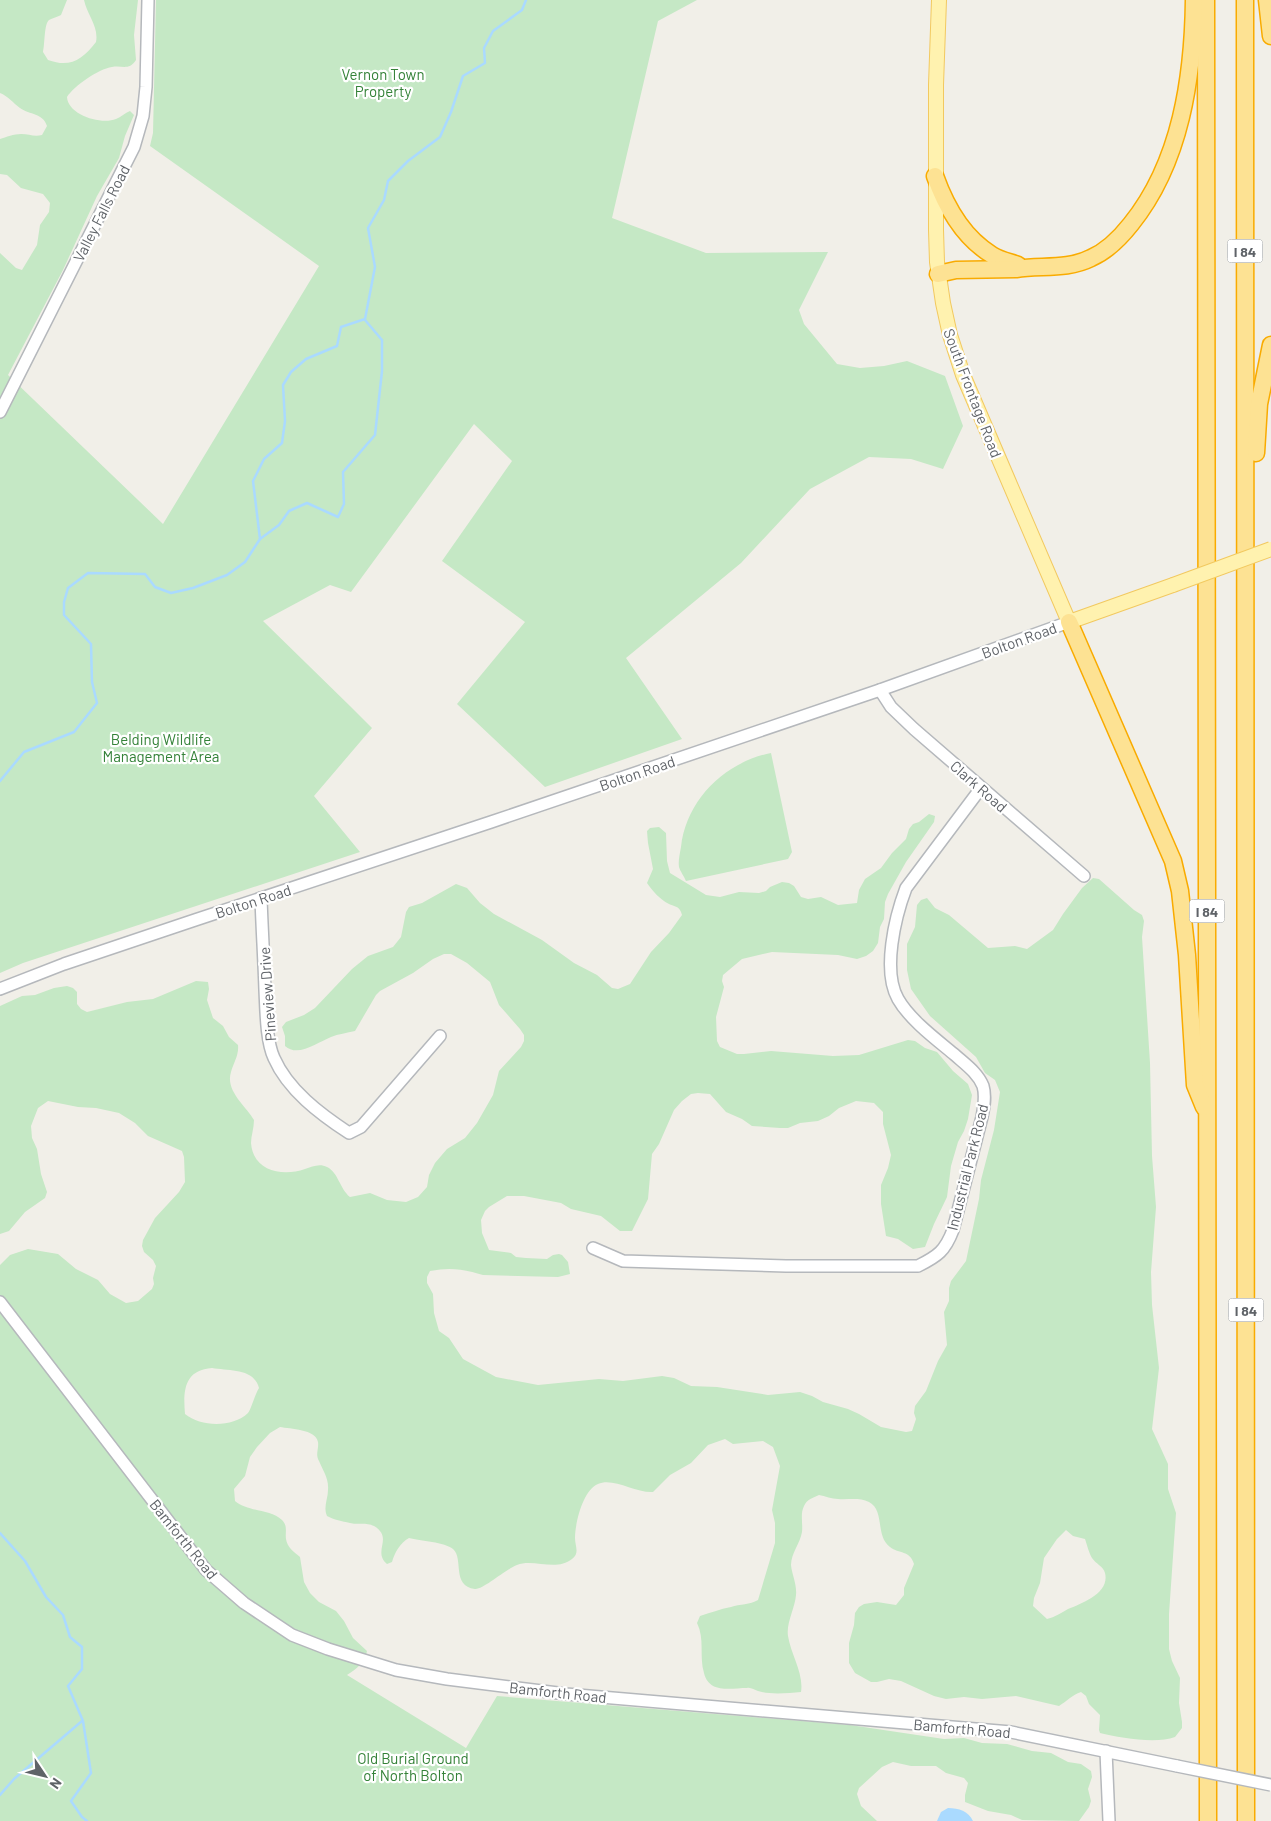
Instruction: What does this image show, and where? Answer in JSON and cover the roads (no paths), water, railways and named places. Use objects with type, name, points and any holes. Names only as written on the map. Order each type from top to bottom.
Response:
[{"type":"highway","points":[[935,176],[950,210],[970,237],[993,255],[1022,267],[1044,268],[1064,266],[1090,259],[1105,250],[1120,236],[1142,210],[1164,168],[1180,120],[1192,56],[1194,0]]},
{"type":"highway","name":"I 84","points":[[1206,0],[1208,1821]]},
{"type":"highway","name":"I 84","points":[[1245,0],[1246,1821]]},
{"type":"highway","points":[[1267,0],[1271,36]]},
{"type":"highway","points":[[938,274],[956,270],[1016,269],[1022,267]]},
{"type":"highway","points":[[1245,501],[1255,470],[1259,404],[1271,344]]},
{"type":"highway","points":[[1069,622],[1174,861],[1180,891],[1187,955],[1195,1085],[1208,1116]]},
{"type":"main road","name":"South Frontage Road","points":[[939,0],[936,65],[936,230],[938,274],[950,335],[963,375],[1069,622]]},
{"type":"main road","name":"Bolton Road","points":[[1069,622],[1271,549]]},
{"type":"street","name":"Valley Falls Road","points":[[0,412],[134,147],[143,116],[146,87],[148,0]]},
{"type":"street","name":"Bolton Road","points":[[0,989],[74,961],[880,690],[1069,622]]},
{"type":"street","name":"Clark Road","points":[[880,690],[891,707],[908,724],[1084,876]]},
{"type":"street","name":"Industrial Park Road","points":[[593,1248],[623,1261],[786,1266],[918,1266],[935,1258],[947,1246],[953,1230],[982,1117],[985,1100],[983,1086],[974,1071],[909,1014],[898,1000],[891,983],[890,965],[899,907],[906,888],[981,788]]},
{"type":"street","name":"Pineview Drive","points":[[261,898],[266,1021],[272,1056],[282,1074],[295,1090],[337,1125],[349,1133],[361,1127],[440,1036]]},
{"type":"street","name":"Bamforth Road","points":[[0,1302],[206,1570],[244,1603],[292,1635],[328,1649],[396,1670],[447,1679],[566,1694],[1011,1732],[1271,1785]]},
{"type":"street","points":[[1106,1751],[1109,1821]]},
{"type":"water","points":[[948,1808],[963,1811],[973,1821],[937,1821],[941,1812]]},
{"type":"waterway","points":[[0,781],[24,752],[74,732],[97,703],[92,682],[91,644],[64,615],[64,602],[68,588],[88,573],[145,574],[155,587],[171,593],[193,588],[227,575],[245,562],[260,539],[253,481],[264,459],[282,443],[285,421],[283,385],[291,372],[306,359],[337,346],[341,327],[365,319],[375,267],[368,228],[384,200],[388,181],[408,161],[440,137],[463,76],[485,63],[484,48],[493,31],[522,10],[526,0]]},
{"type":"waterway","points":[[260,539],[279,525],[289,511],[307,503],[338,517],[344,504],[343,472],[375,435],[382,371],[382,340],[365,320]]},
{"type":"waterway","points":[[0,1533],[25,1561],[46,1597],[63,1615],[70,1637],[82,1647],[82,1669],[68,1686],[83,1721],[91,1773],[71,1801],[87,1821]]},
{"type":"waterway","points":[[0,1795],[14,1779],[82,1721]]},
{"type":"park label","name":"Vernon Town Property","points":[[383,82]]},
{"type":"park label","name":"Belding Wildlife Management Area","points":[[161,748]]},
{"type":"park label","name":"Old Burial Ground of North Bolton","points":[[413,1766]]}]
